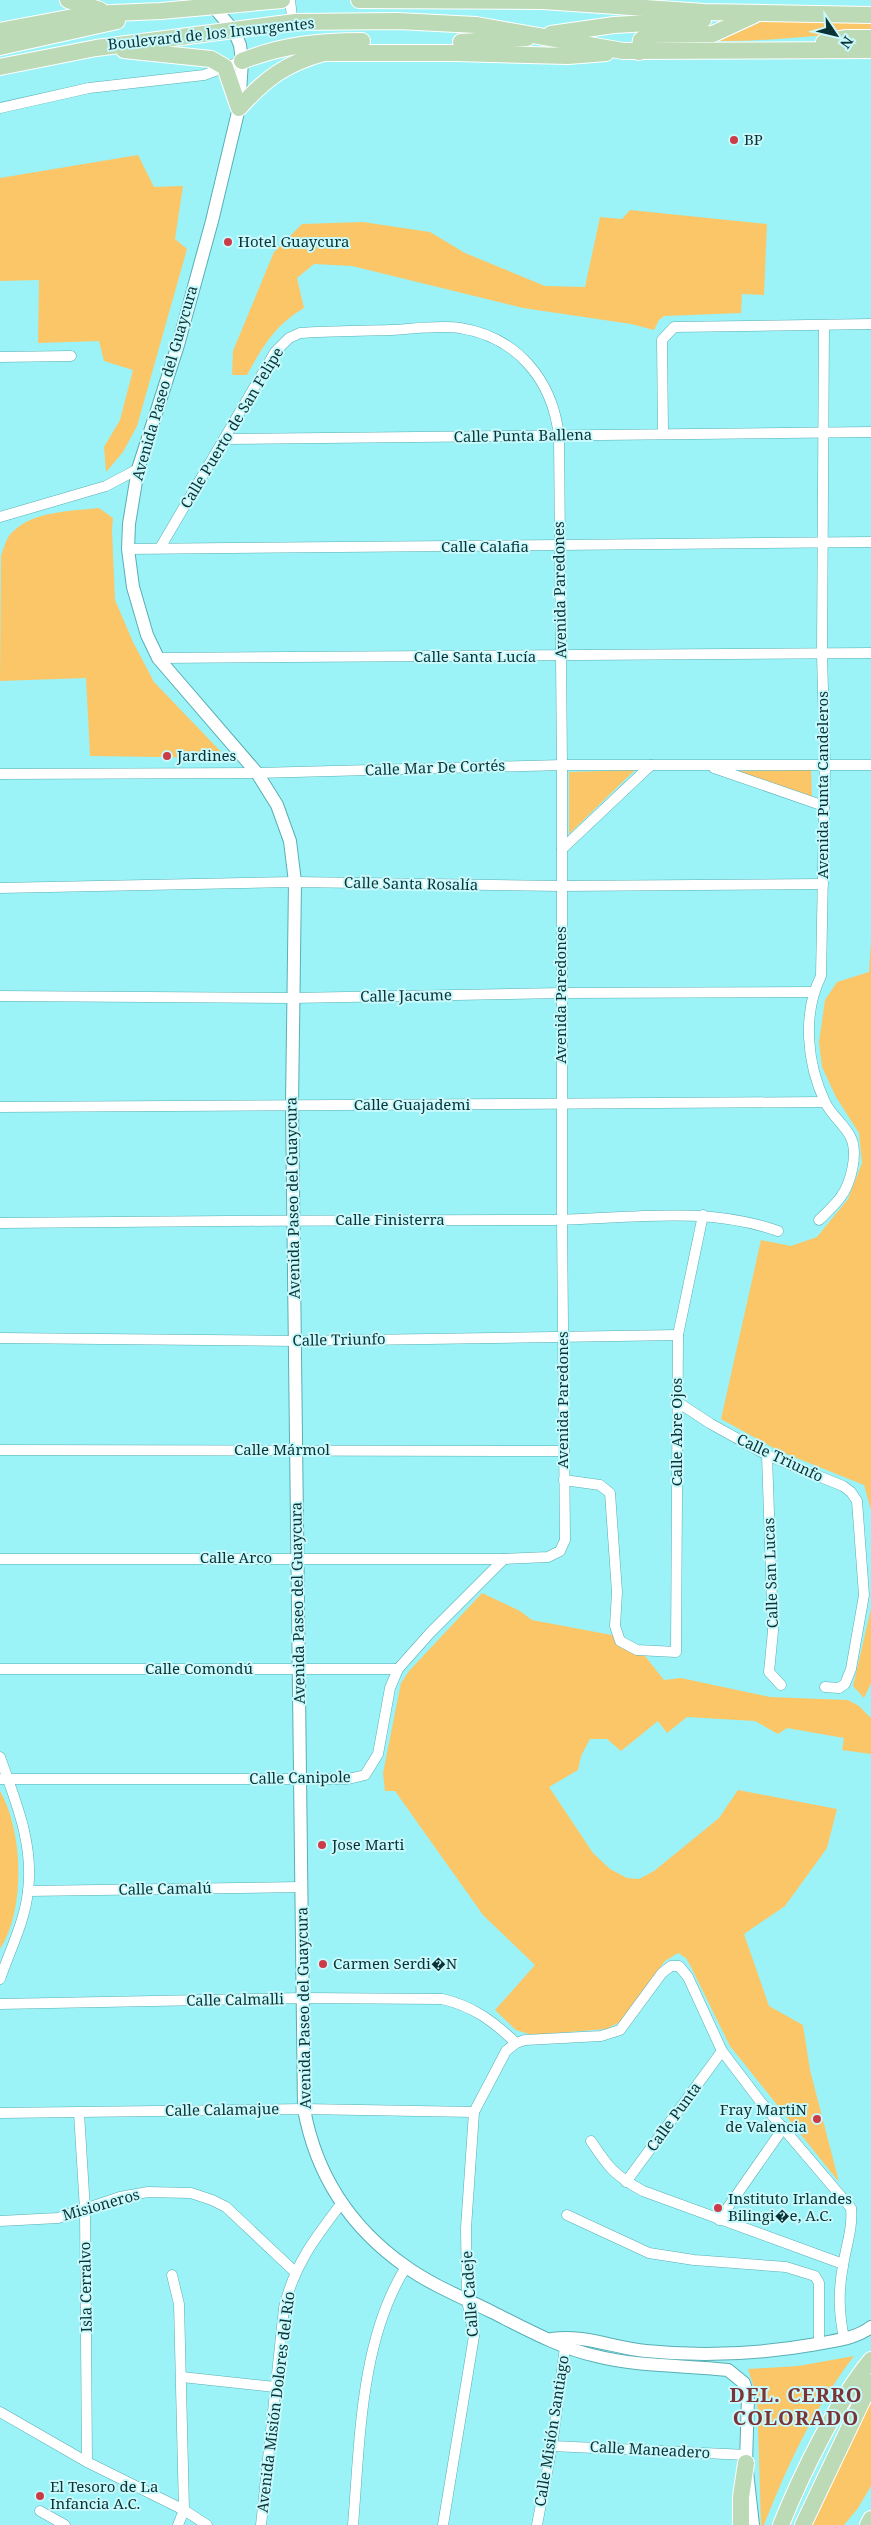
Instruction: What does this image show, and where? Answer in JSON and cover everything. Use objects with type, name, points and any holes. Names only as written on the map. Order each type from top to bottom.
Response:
[{"type":"main road","points":[[68,0],[112,13]]},
{"type":"main road","name":"Boulevard de los Insurgentes","points":[[0,30],[89,14],[161,12],[282,0]]},
{"type":"main road","points":[[358,0],[544,1],[737,14],[871,16]]},
{"type":"main road","points":[[674,0],[704,12]]},
{"type":"main road","points":[[0,47],[161,12]]},
{"type":"main road","points":[[242,61],[276,48],[310,43],[335,41],[484,42],[543,35],[585,27],[693,22],[737,14]]},
{"type":"main road","points":[[96,48],[204,57],[225,68],[239,108],[272,75],[307,57],[324,53],[568,56],[631,51],[648,35],[713,34],[756,14]]},
{"type":"main road","name":"Boulevard de los Insurgentes","points":[[0,66],[96,48],[198,33],[234,31],[295,22],[443,23],[501,28],[631,51],[871,50]]},
{"type":"main road","points":[[803,50],[826,41],[871,38]]},
{"type":"main road","points":[[781,2525],[818,2446],[850,2390],[871,2360]]},
{"type":"main road","points":[[802,2525],[826,2473],[858,2413],[871,2382]]},
{"type":"main road","points":[[741,2525],[741,2497],[746,2459]]},
{"type":"main road","points":[[868,2525],[871,2519]]},
{"type":"street","points":[[290,0],[292,16],[295,22]]},
{"type":"street","name":"Avenida Paseo del Guaycura","points":[[213,6],[234,31],[240,45],[242,61],[239,108],[212,221],[178,345],[138,469],[129,524],[128,548],[138,612],[158,658],[257,773],[285,824],[295,882],[292,1105],[304,2109],[314,2150],[341,2204],[371,2237],[406,2267],[467,2300],[552,2339],[645,2351],[733,2355],[844,2339],[858,2335],[871,2327]]},
{"type":"street","points":[[0,108],[89,88],[204,75],[242,61]]},
{"type":"street","points":[[663,433],[662,340],[674,327],[871,324]]},
{"type":"street","name":"Avenida Punta Candeleros","points":[[819,1220],[842,1197],[855,1163],[851,1137],[825,1102],[814,1071],[808,1044],[813,992],[821,976],[825,765],[822,654],[824,325]]},
{"type":"street","name":"Calle Puerto de San Felipe","points":[[160,548],[275,352],[289,338],[310,333],[459,328],[494,337],[518,353],[549,394],[557,417],[559,437]]},
{"type":"street","points":[[0,357],[71,356]]},
{"type":"street","name":"Calle Punta Ballena","points":[[224,438],[559,437],[663,433],[871,432]]},
{"type":"street","name":"Avenida Paredones","points":[[559,437],[562,765],[562,1220],[566,1533],[560,1551]]},
{"type":"street","points":[[0,517],[106,486],[138,469]]},
{"type":"street","name":"Calle Calafia","points":[[128,548],[871,542]]},
{"type":"street","name":"Calle Santa Lucía","points":[[158,658],[871,654]]},
{"type":"street","name":"Calle Mar De Cortés","points":[[0,774],[257,773],[562,765],[871,765]]},
{"type":"street","points":[[562,849],[651,765]]},
{"type":"street","points":[[705,765],[824,806]]},
{"type":"street","name":"Calle Santa Rosalía","points":[[0,888],[295,882],[561,886],[823,884]]},
{"type":"street","name":"Calle Jacume","points":[[0,996],[292,998],[562,993],[813,992]]},
{"type":"street","name":"Calle Guajademi","points":[[0,1107],[825,1102]]},
{"type":"street","name":"Calle Finisterra","points":[[0,1223],[562,1220],[703,1215],[746,1220],[778,1231]]},
{"type":"street","name":"Calle Abre Ojos","points":[[564,1480],[600,1485],[610,1493],[617,1592],[615,1626],[617,1636],[626,1646],[637,1650],[676,1652],[676,1401],[678,1335],[703,1215]]},
{"type":"street","name":"Calle Triunfo","points":[[0,1338],[295,1341],[563,1335],[678,1335]]},
{"type":"street","name":"Calle Triunfo","points":[[676,1401],[711,1424],[767,1456],[843,1486],[851,1492],[857,1501],[864,1595],[851,1669],[845,1684],[839,1688],[825,1687]]},
{"type":"street","name":"Calle Mármol","points":[[0,1450],[564,1451]]},
{"type":"street","name":"Calle San Lucas","points":[[767,1456],[773,1631],[769,1672],[781,1685]]},
{"type":"street","name":"Calle Arco","points":[[0,1560],[504,1559],[548,1557],[560,1551]]},
{"type":"street","name":"Calle Canipole","points":[[5,1779],[348,1779],[365,1775],[378,1754],[390,1688],[398,1669],[430,1633],[504,1559]]},
{"type":"street","name":"Calle Comondú","points":[[0,1669],[398,1669]]},
{"type":"street","points":[[0,1757],[5,1779],[24,1830],[28,1853],[28,1891],[21,1922],[0,1979]]},
{"type":"street","name":"Calle Camalú","points":[[28,1891],[302,1887]]},
{"type":"street","points":[[516,2043],[525,2040],[601,2036],[620,2030],[662,1973],[675,1964],[682,1968],[722,2051],[760,2101],[852,2208],[852,2222],[843,2264],[838,2310],[844,2339]]},
{"type":"street","name":"Calle Calmalli","points":[[0,2004],[303,1998],[442,2000],[459,2003],[491,2019],[516,2043]]},
{"type":"street","name":"Calle Cadeje","points":[[443,2525],[474,2336],[473,2322],[467,2300],[466,2228],[474,2112],[506,2051],[516,2043]]},
{"type":"street","name":"Calle Punta","points":[[626,2182],[722,2051]]},
{"type":"street","name":"Calle Calamajue","points":[[0,2113],[304,2109],[474,2112]]},
{"type":"street","name":"Isla Cerralvo","points":[[79,2113],[85,2210],[88,2462]]},
{"type":"street","points":[[719,2220],[784,2127]]},
{"type":"street","points":[[591,2141],[609,2169],[642,2191],[843,2264]]},
{"type":"street","name":"Misioneros","points":[[0,2221],[58,2218],[120,2197],[148,2192],[174,2192],[212,2200],[241,2220],[294,2271]]},
{"type":"street","name":"Avenida Misión Dolores del Río","points":[[261,2525],[284,2308],[294,2271],[341,2204]]},
{"type":"street","points":[[566,2214],[649,2252],[694,2260],[786,2267],[815,2276],[819,2283],[820,2343]]},
{"type":"street","points":[[353,2525],[361,2427],[380,2318],[388,2299],[406,2267]]},
{"type":"street","points":[[172,2275],[179,2304],[182,2377],[184,2510],[178,2525]]},
{"type":"street","name":"Avenida Paseo del Guaycura","points":[[566,2342],[598,2357],[640,2363],[728,2370],[737,2376],[744,2383],[748,2396],[746,2459],[753,2525]]},
{"type":"street","name":"Calle Misión Santiago","points":[[536,2525],[552,2446],[566,2342]]},
{"type":"street","points":[[182,2377],[275,2387]]},
{"type":"street","points":[[0,2412],[88,2462],[184,2510],[207,2525]]},
{"type":"street","name":"Calle Maneadero","points":[[552,2446],[746,2459]]},
{"type":"street","points":[[40,2511],[65,2525]]},
{"type":"shaded area","points":[[763,21],[871,23],[871,34],[719,41]]},
{"type":"shaded area","points":[[138,155],[154,187],[183,186],[175,239],[187,249],[137,426],[123,452],[106,472],[104,447],[120,420],[133,370],[104,361],[99,341],[38,343],[39,280],[0,281],[0,178]]},
{"type":"shaded area","points":[[630,210],[767,224],[764,295],[742,294],[741,313],[664,316],[659,320],[654,330],[631,324],[523,308],[352,266],[314,264],[297,278],[304,308],[277,329],[247,375],[232,375],[233,351],[274,252],[302,224],[363,222],[430,232],[465,253],[545,286],[585,287],[600,217],[622,219]]},
{"type":"shaded area","points":[[99,508],[113,518],[115,600],[133,642],[154,682],[227,758],[90,756],[86,678],[0,681],[1,556],[8,538],[13,531],[24,523],[44,515]]},
{"type":"shaded area","points":[[635,770],[569,834],[569,772]]},
{"type":"shaded area","points":[[811,770],[812,797],[732,771]]},
{"type":"shaded area","points":[[871,941],[871,1510],[864,1485],[779,1451],[721,1419],[761,1240],[791,1246],[817,1237],[848,1199],[862,1163],[859,1133],[836,1097],[822,1067],[819,1042],[825,1000],[837,982],[869,972]]},
{"type":"shaded area","points":[[482,1593],[520,1611],[532,1620],[617,1636],[645,1656],[664,1680],[681,1678],[770,1697],[848,1700],[859,1706],[871,1718],[871,1754],[842,1750],[844,1738],[787,1728],[778,1734],[755,1721],[687,1717],[667,1733],[658,1721],[621,1751],[607,1739],[590,1739],[581,1756],[578,1770],[549,1787],[593,1853],[610,1869],[627,1878],[639,1879],[654,1871],[719,1818],[738,1790],[837,1809],[827,1848],[785,1906],[744,1934],[769,2006],[803,2025],[810,2070],[839,2182],[730,2046],[686,1958],[678,1953],[665,1961],[620,2022],[606,2029],[532,2035],[516,2030],[495,2010],[535,1965],[483,1915],[395,1791],[385,1791],[383,1773],[401,1683],[409,1671]]},
{"type":"shaded area","points":[[871,1609],[871,1683],[864,1698],[853,1686]]},
{"type":"shaded area","points":[[0,1791],[8,1808],[13,1827],[17,1848],[18,1870],[14,1913],[0,1949]]},
{"type":"shaded area","points":[[854,2356],[839,2376],[814,2417],[793,2458],[764,2525],[761,2525],[757,2397],[748,2369],[798,2366]]},
{"type":"shaded area","points":[[871,2398],[871,2486],[858,2508],[844,2525],[812,2525]]},
{"type":"place","name":"BP","points":[[734,140]]},
{"type":"place","name":"Hotel Guaycura","points":[[228,242]]},
{"type":"place","name":"Jardines","points":[[167,756]]},
{"type":"place","name":"Jose Marti","points":[[322,1845]]},
{"type":"place","name":"Carmen Serdi�N","points":[[323,1964]]},
{"type":"place","name":"Fray MartiN de Valencia","points":[[817,2119]]},
{"type":"place","name":"Instituto Irlandes Bilingi�e, A.C.","points":[[718,2208]]},
{"type":"place","name":"El Tesoro de La Infancia A.C.","points":[[40,2496]]},
{"type":"district","name":"DEL. CERRO COLORADO","points":[[796,2406]]}]
